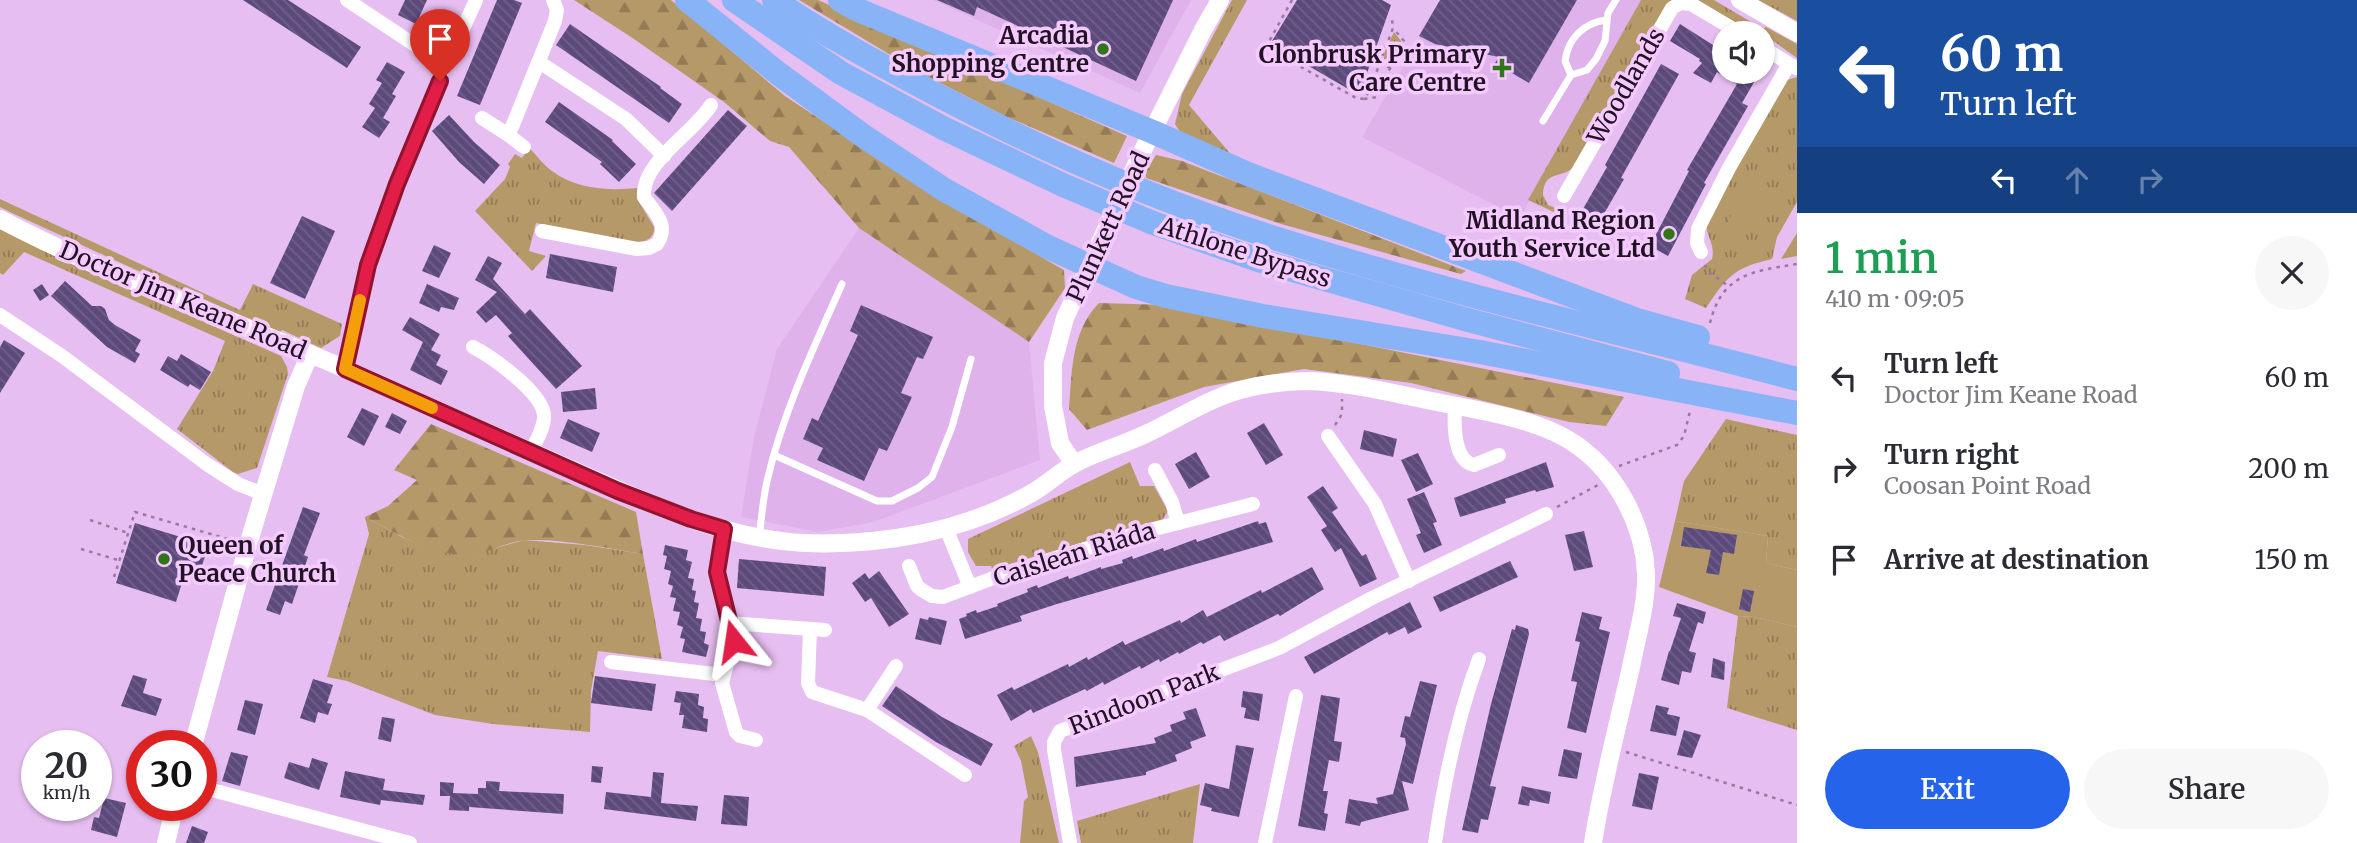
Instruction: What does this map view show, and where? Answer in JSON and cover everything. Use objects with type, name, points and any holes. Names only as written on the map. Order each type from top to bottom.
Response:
[{"type":"highway","points":[[687,0],[779,74],[862,135],[943,189],[1048,247],[1136,287],[1263,316],[1480,352],[1797,413]]},
{"type":"highway","name":"Athlone Bypass","points":[[734,0],[841,73],[943,128],[1063,185],[1153,223],[1258,260],[1468,320],[1797,407]]},
{"type":"highway","name":"Athlone Bypass","points":[[774,0],[872,61],[977,116],[1073,161],[1169,201],[1279,240],[1387,272],[1797,379]]},
{"type":"highway","points":[[840,0],[858,10],[1248,174],[1624,316],[1797,365]]},
{"type":"street","points":[[345,369],[368,265],[442,70],[439,61],[347,0]]},
{"type":"street","points":[[439,61],[456,44],[476,0]]},
{"type":"street","points":[[507,134],[517,119],[557,14],[553,0]]},
{"type":"street","name":"Plunkett Road","points":[[1074,464],[1060,443],[1053,406],[1053,363],[1065,318],[1153,132],[1220,0]]},
{"type":"street","points":[[1740,0],[1797,33]]},
{"type":"street","name":"Woodlands","points":[[1564,196],[1672,8],[1681,3],[1690,4],[1719,21]]},
{"type":"street","points":[[1701,252],[1698,229],[1729,168],[1793,66],[1775,55]]},
{"type":"street","points":[[539,62],[626,119],[664,156]]},
{"type":"street","points":[[542,231],[636,249],[657,244],[663,232],[662,224],[644,197],[651,172],[698,124],[711,105]]},
{"type":"street","points":[[482,118],[524,147]]},
{"type":"street","name":"Doctor Jim Keane Road","points":[[0,219],[643,501],[724,529],[802,543],[903,537],[946,528],[1029,495],[1074,464],[1145,435],[1222,395],[1294,382],[1344,385],[1455,406],[1505,417],[1557,434],[1577,445],[1607,475],[1628,506],[1642,543],[1646,573],[1642,616],[1594,843]]},
{"type":"street","points":[[0,315],[62,356],[208,465],[238,484],[263,494]]},
{"type":"street","points":[[473,347],[494,359],[515,377],[533,395],[542,410],[544,415],[541,429],[531,452]]},
{"type":"street","points":[[196,730],[263,494],[296,386],[310,354]]},
{"type":"street","points":[[1455,406],[1455,431],[1464,460],[1474,465],[1499,455]]},
{"type":"street","points":[[1328,436],[1375,504],[1409,580],[1546,513]]},
{"type":"street","name":"Caisleán Riáda","points":[[1155,470],[1172,502],[1178,523]]},
{"type":"street","name":"Caisleán Riáda","points":[[909,566],[917,586],[932,596],[943,597],[1060,556],[1253,504]]},
{"type":"street","name":"Caisleán Riáda","points":[[946,528],[970,587]]},
{"type":"street","points":[[724,529],[716,567],[734,641],[723,675],[723,688],[736,732],[740,736],[756,740]]},
{"type":"street","name":"Rindoon Park","points":[[1070,843],[1054,750],[1054,742],[1060,731],[1279,648],[1409,580]]},
{"type":"street","points":[[729,623],[825,630]]},
{"type":"street","points":[[810,629],[808,683],[812,692],[867,710],[965,775]]},
{"type":"street","points":[[1435,843],[1458,727],[1479,659]]},
{"type":"street","points":[[611,662],[723,675]]},
{"type":"street","points":[[867,710],[896,666]]},
{"type":"street","points":[[1265,843],[1296,696]]},
{"type":"street","points":[[217,791],[410,843]]},
{"type":"street","points":[[166,843],[172,821]]},
{"type":"lane","points":[[1543,121],[1571,75],[1587,70],[1596,60],[1605,41],[1606,20],[1616,0]]},
{"type":"lane","points":[[1571,75],[1564,61],[1574,38],[1585,25],[1606,20]]},
{"type":"lane","points":[[759,537],[767,480],[774,455],[809,359],[842,284]]},
{"type":"lane","points":[[774,455],[877,501],[892,501],[918,488],[932,477],[952,427],[971,359]]},
{"type":"path","points":[[1292,0],[1266,47],[1352,96],[1364,99],[1377,97],[1384,77],[1405,45],[1393,28]]},
{"type":"path","points":[[1364,99],[1393,28],[1389,18]]},
{"type":"path","points":[[1379,64],[1391,68]]},
{"type":"path","points":[[1372,81],[1382,85]]},
{"type":"path","points":[[1701,252],[1707,270],[1728,286]]},
{"type":"path","points":[[1709,331],[1715,305],[1728,286],[1754,271],[1797,264]]},
{"type":"path","points":[[1328,436],[1342,414],[1344,385]]},
{"type":"path","points":[[1546,513],[1607,475],[1676,445],[1684,436],[1692,404]]},
{"type":"path","points":[[114,577],[135,512],[248,545]]},
{"type":"path","points":[[90,520],[128,533]]},
{"type":"path","points":[[81,549],[119,561]]},
{"type":"path","points":[[1613,748],[1797,805]]},
{"type":"shaded area","name":"Arcadia Shopping Centre","points":[[933,0],[1191,0],[1140,93]]},
{"type":"shaded area","name":"Clonbrusk Primary Care Centre","points":[[1442,0],[1641,0],[1520,218],[1362,137]]},
{"type":"shaded area","points":[[859,228],[1029,342],[1040,460],[874,522],[818,532],[741,517],[754,437],[777,349]]},
{"type":"green space","points":[[574,0],[671,0],[785,96],[942,200],[1064,270],[1065,288],[1029,342],[859,228],[789,147],[770,141],[724,102]]},
{"type":"green space","points":[[799,0],[818,0],[1127,136],[1114,163],[1007,117],[917,71]]},
{"type":"green space","points":[[1232,0],[1247,0],[1189,105],[1234,158],[1182,135],[1175,124],[1182,94]]},
{"type":"green space","points":[[1641,0],[1675,0],[1575,166],[1546,181],[1543,195],[1548,205],[1558,209],[1556,213],[1528,200]]},
{"type":"green space","points":[[1696,0],[1714,0],[1749,21],[1731,21]]},
{"type":"green space","points":[[1758,0],[1797,0],[1797,21]]},
{"type":"green space","points":[[1394,32],[1401,41],[1400,51],[1390,66],[1383,64],[1385,51]]},
{"type":"green space","points":[[1775,32],[1797,44],[1797,58],[1775,42]]},
{"type":"green space","points":[[1797,77],[1797,202],[1777,237],[1772,259],[1748,266],[1733,275],[1706,308],[1685,299],[1692,275],[1712,259],[1707,220],[1787,80]]},
{"type":"green space","points":[[529,148],[549,169],[571,182],[604,189],[637,188],[637,198],[654,227],[651,237],[635,243],[536,223],[529,251],[546,256],[532,271],[475,211],[505,179],[510,167],[508,164],[515,154],[522,158]]},
{"type":"green space","points":[[1156,155],[1182,161],[1466,271],[1461,274],[1281,224],[1146,178],[1146,171]]},
{"type":"green space","points":[[1745,186],[1765,195],[1748,232],[1728,222]]},
{"type":"green space","points":[[0,199],[240,310],[253,284],[342,324],[340,336],[321,348],[282,330],[280,332],[12,213],[0,207]]},
{"type":"green space","points":[[0,229],[281,356],[288,374],[257,468],[238,474],[233,472],[177,429],[213,371],[225,341],[24,252],[3,275],[0,273]]},
{"type":"green space","points":[[1797,233],[1797,256],[1781,259]]},
{"type":"green space","points":[[1099,303],[1167,305],[1624,397],[1606,426],[1569,422],[1411,383],[1304,369],[1204,387],[1087,430],[1069,409],[1071,380],[1078,339],[1090,314]]},
{"type":"green space","points":[[1726,419],[1797,435],[1797,570],[1766,563],[1768,536],[1675,521],[1684,481]]},
{"type":"green space","points":[[431,424],[636,512],[643,554],[585,544],[527,540],[475,554],[461,555],[418,544],[365,517],[388,506],[417,480],[394,470]]},
{"type":"green space","points":[[1130,462],[1140,486],[1154,486],[1168,511],[1163,519],[992,569],[991,566],[976,566],[968,552],[968,539]]},
{"type":"green space","points":[[365,517],[425,546],[474,554],[524,540],[585,545],[643,554],[662,659],[598,651],[591,691],[590,732],[493,724],[435,715],[347,681],[327,677],[369,534]]},
{"type":"green space","points":[[1675,521],[1768,536],[1766,563],[1797,570],[1797,627],[1738,616],[1659,587]]},
{"type":"green space","points":[[1738,616],[1797,627],[1797,730],[1727,708]]},
{"type":"green space","points":[[1031,736],[1038,752],[1059,843],[1020,843],[1024,801],[1028,797],[1021,761],[1014,746]]},
{"type":"green space","points":[[1200,784],[1193,843],[1081,843],[1077,821]]},
{"type":"building","points":[[243,0],[288,0],[361,47],[347,68]]},
{"type":"building","points":[[405,0],[427,0],[416,24],[398,15]]},
{"type":"building","points":[[497,0],[522,3],[480,105],[457,96]]},
{"type":"building","name":"Arcadia Shopping Centre","points":[[937,0],[1173,0],[1136,81],[977,7],[974,16]]},
{"type":"building","points":[[1297,0],[1382,0],[1391,5],[1360,93],[1350,90],[1281,50],[1281,47],[1272,41]]},
{"type":"building","points":[[1440,0],[1577,0],[1529,83],[1495,63],[1499,57],[1435,44],[1419,36]]},
{"type":"building","points":[[570,24],[682,104],[669,123],[556,45]]},
{"type":"building","points":[[1680,24],[1712,44],[1711,83],[1693,73],[1702,63],[1700,59],[1670,41]]},
{"type":"building","points":[[387,62],[405,72],[392,94],[396,96],[383,118],[390,122],[379,138],[362,127],[375,108],[369,104],[382,83],[376,80]]},
{"type":"building","points":[[1661,64],[1679,74],[1597,226],[1579,216]]},
{"type":"building","points":[[1737,84],[1753,84],[1742,103],[1748,106],[1704,183],[1706,184],[1668,256],[1650,246],[1689,171],[1687,170]]},
{"type":"building","points":[[559,102],[613,140],[636,164],[619,182],[600,164],[602,162],[545,122]]},
{"type":"building","points":[[728,110],[747,126],[672,211],[654,193]]},
{"type":"building","points":[[449,115],[500,165],[484,184],[459,162],[432,131]]},
{"type":"building","points":[[302,216],[335,231],[305,299],[270,283]]},
{"type":"building","points":[[434,245],[451,253],[439,278],[422,271]]},
{"type":"building","points":[[550,254],[617,267],[613,292],[546,278]]},
{"type":"building","points":[[488,256],[502,263],[493,279],[525,314],[530,309],[582,366],[556,389],[508,336],[512,333],[496,315],[486,323],[476,312],[497,292],[475,280]]},
{"type":"building","points":[[65,281],[92,306],[105,309],[109,320],[115,325],[141,340],[135,351],[140,354],[135,363],[107,347],[51,296]]},
{"type":"building","points":[[42,284],[49,295],[40,301],[33,290]]},
{"type":"building","points":[[427,284],[459,298],[454,310],[441,307],[439,312],[419,303]]},
{"type":"building","points":[[861,305],[933,337],[923,359],[917,357],[901,393],[912,397],[887,451],[879,448],[864,481],[817,460],[823,448],[803,439],[812,418],[818,421],[858,335],[850,331]]},
{"type":"building","points":[[410,317],[440,334],[431,350],[441,355],[436,365],[448,371],[441,385],[410,370],[423,342],[402,330]]},
{"type":"building","points":[[4,340],[25,353],[0,393],[0,347]]},
{"type":"building","points":[[181,354],[211,372],[200,390],[190,384],[188,387],[160,370],[168,356],[177,361]]},
{"type":"building","points":[[595,388],[597,409],[563,412],[561,392]]},
{"type":"building","points":[[362,408],[379,416],[364,446],[347,437]]},
{"type":"building","points":[[392,413],[407,421],[400,434],[385,427]]},
{"type":"building","points":[[568,419],[600,433],[592,452],[560,438]]},
{"type":"building","points":[[1264,423],[1283,455],[1266,465],[1247,433]]},
{"type":"building","points":[[1364,430],[1397,439],[1393,457],[1360,449]]},
{"type":"building","points":[[1196,452],[1210,477],[1189,489],[1175,464]]},
{"type":"building","points":[[1418,453],[1433,484],[1416,492],[1401,460]]},
{"type":"building","points":[[1546,462],[1554,487],[1505,499],[1506,503],[1460,517],[1454,498]]},
{"type":"building","points":[[1323,486],[1338,508],[1332,512],[1362,556],[1366,554],[1377,579],[1360,587],[1341,548],[1335,552],[1321,530],[1327,526],[1307,497]]},
{"type":"building","points":[[1424,492],[1437,522],[1433,523],[1442,545],[1424,553],[1416,535],[1421,533],[1407,499]]},
{"type":"building","points":[[303,507],[320,513],[304,555],[308,557],[292,604],[285,601],[280,615],[266,610]]},
{"type":"building","points":[[1258,521],[1259,524],[1266,522],[1273,542],[1057,604],[1020,616],[1022,621],[965,639],[959,619],[976,610],[977,613],[998,606],[997,604],[1028,592],[1027,589],[1123,563],[1122,560],[1132,556],[1133,559],[1163,548],[1164,551],[1196,539],[1197,542]]},
{"type":"building","name":"Queen of Peace Church","points":[[135,523],[197,542],[195,547],[207,551],[200,571],[187,567],[176,602],[116,583]]},
{"type":"building","points":[[1684,527],[1737,535],[1734,554],[1723,552],[1719,575],[1706,573],[1711,550],[1681,546]]},
{"type":"building","points":[[1584,531],[1593,567],[1574,571],[1565,535]]},
{"type":"building","points":[[665,545],[688,550],[686,560],[692,562],[688,578],[694,579],[694,602],[699,603],[696,618],[702,619],[700,631],[706,632],[704,643],[709,645],[706,657],[682,652],[685,639],[680,638],[683,627],[677,625],[680,612],[673,611],[676,598],[670,597],[673,586],[668,584],[671,571],[664,569],[667,556],[663,555]]},
{"type":"building","points":[[739,559],[826,567],[824,596],[737,588]]},
{"type":"building","points":[[1510,561],[1518,577],[1440,612],[1433,597]]},
{"type":"building","points":[[1312,567],[1324,589],[1280,616],[1278,614],[1224,641],[1220,635],[1203,644],[1201,642],[1179,654],[1178,652],[1160,662],[1159,659],[1141,669],[1140,666],[1104,685],[1103,682],[1087,691],[1085,689],[1033,713],[1031,709],[1011,721],[997,695],[1012,687],[1014,690],[1068,664],[1069,667],[1087,657],[1088,660],[1123,641],[1125,645],[1180,620],[1181,623],[1203,610],[1207,617]]},
{"type":"building","points":[[879,571],[909,614],[889,627],[871,598],[865,602],[852,583],[865,573],[869,579]]},
{"type":"building","points":[[1743,589],[1754,591],[1750,612],[1739,609]]},
{"type":"building","points":[[1410,602],[1422,627],[1408,634],[1405,627],[1389,635],[1387,632],[1314,674],[1304,657]]},
{"type":"building","points":[[1677,603],[1706,612],[1703,624],[1698,622],[1689,651],[1696,653],[1691,673],[1682,671],[1679,685],[1661,680],[1681,618],[1673,616]]},
{"type":"building","points":[[1582,612],[1602,617],[1599,629],[1610,632],[1586,733],[1567,728],[1577,682],[1571,681],[1580,642],[1575,641]]},
{"type":"building","points":[[929,617],[947,621],[941,645],[915,639],[920,618],[928,620]]},
{"type":"building","points":[[1516,625],[1528,629],[1529,634],[1490,786],[1496,787],[1488,820],[1481,819],[1478,833],[1462,830],[1491,704],[1512,629],[1515,630]]},
{"type":"building","points":[[1713,658],[1725,662],[1724,680],[1711,677]]},
{"type":"building","points":[[133,675],[147,679],[143,693],[162,699],[156,716],[121,706]]},
{"type":"building","points":[[595,676],[656,684],[652,711],[591,703]]},
{"type":"building","points":[[313,679],[333,685],[327,703],[332,704],[328,715],[318,712],[315,723],[300,718]]},
{"type":"building","points":[[1420,681],[1437,685],[1413,784],[1402,781],[1409,810],[1361,822],[1360,826],[1345,823],[1349,799],[1378,804],[1376,798],[1393,794],[1406,744],[1405,738],[1400,737],[1405,716],[1410,717]]},
{"type":"building","points":[[896,686],[942,717],[993,744],[981,766],[936,742],[882,706]]},
{"type":"building","points":[[676,691],[699,694],[698,705],[704,707],[703,718],[708,719],[707,732],[682,728],[684,715],[679,715],[681,703],[674,702]]},
{"type":"building","points":[[1243,691],[1263,694],[1259,721],[1244,718],[1246,708],[1241,707]]},
{"type":"building","points":[[1321,695],[1340,698],[1334,741],[1342,742],[1339,762],[1329,760],[1323,791],[1328,791],[1324,813],[1328,814],[1325,831],[1298,826]]},
{"type":"building","points":[[245,700],[263,704],[255,735],[237,730]]},
{"type":"building","points":[[1656,705],[1669,708],[1667,714],[1680,717],[1676,736],[1650,731]]},
{"type":"building","points":[[1196,708],[1206,736],[1190,742],[1192,748],[1175,755],[1177,761],[1146,772],[1146,775],[1076,787],[1074,757],[1156,743],[1154,738],[1172,731],[1170,725],[1186,719],[1183,712]]},
{"type":"building","points":[[382,717],[395,719],[391,742],[378,739]]},
{"type":"building","points":[[1684,730],[1701,735],[1692,758],[1677,755]]},
{"type":"building","points":[[1236,745],[1254,748],[1239,817],[1211,811],[1212,808],[1200,805],[1205,783],[1229,789]]},
{"type":"building","points":[[1564,749],[1582,753],[1577,779],[1558,776]]},
{"type":"building","points":[[231,752],[248,756],[240,786],[222,781]]},
{"type":"building","points":[[312,758],[328,763],[319,790],[284,778],[289,762],[309,768]]},
{"type":"building","points":[[592,766],[603,767],[601,783],[591,782]]},
{"type":"building","points":[[345,771],[385,779],[383,790],[425,795],[423,805],[381,800],[380,805],[340,797]]},
{"type":"building","points":[[653,772],[664,773],[661,803],[698,806],[696,821],[604,809],[606,792],[651,797]]},
{"type":"building","points":[[1639,773],[1659,777],[1652,810],[1632,806]]},
{"type":"building","points":[[486,781],[500,782],[499,791],[564,794],[563,814],[469,807],[469,811],[449,810],[450,796],[440,796],[440,782],[454,783],[453,793],[478,794],[478,788],[486,788]]},
{"type":"building","points":[[1522,786],[1551,792],[1549,804],[1530,800],[1529,806],[1518,804]]},
{"type":"building","points":[[724,795],[749,797],[747,826],[721,824]]},
{"type":"building","points":[[112,800],[126,803],[117,837],[91,830],[93,821],[112,821]]},
{"type":"building","points":[[192,826],[208,832],[204,843],[186,843]]},
{"type":"slow traffic","points":[[360,300],[345,369],[432,408]]},
{"type":"place","name":"Arcadia Shopping Centre","points":[[1103,49]]},
{"type":"place","name":"Clonbrusk Primary Care Centre","points":[[1502,68]]},
{"type":"place","name":"Midland Region Youth Service Ltd","points":[[1669,234]]},
{"type":"place","name":"Queen of Peace Church","points":[[164,559]]},
{"type":"route","points":[[440,81],[397,184],[368,265],[345,369],[618,491],[724,529],[716,567],[734,641]]}]
